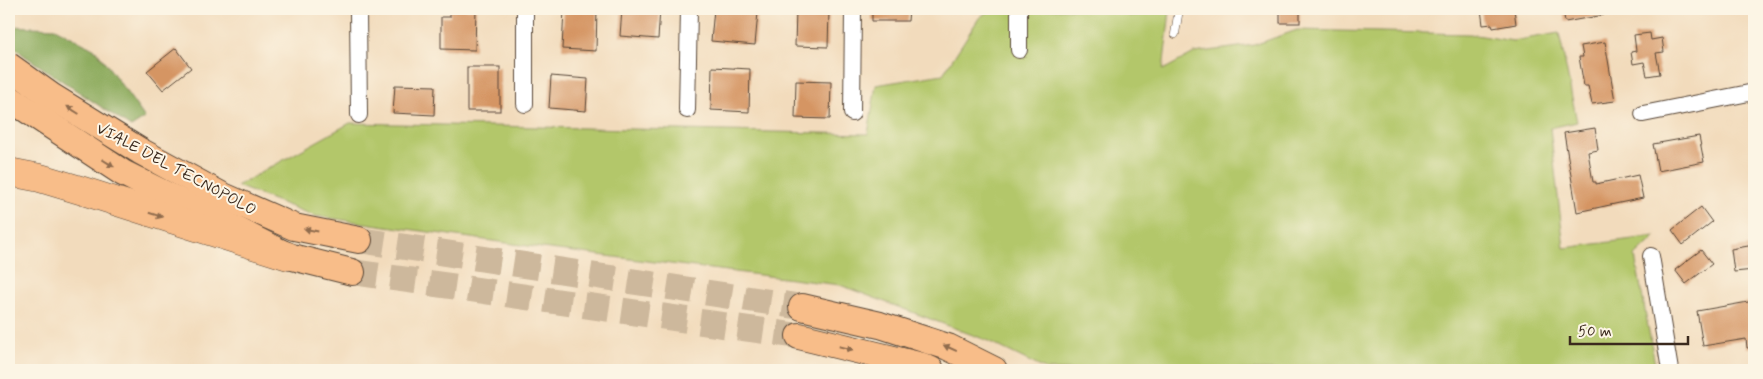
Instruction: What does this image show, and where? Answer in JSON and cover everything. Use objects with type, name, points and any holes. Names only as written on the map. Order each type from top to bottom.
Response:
[{"type":"highway","name":"VIALE DEL TECNOPOLO","points":[[9,66],[51,96],[140,151],[222,195],[294,227],[359,240]]},
{"type":"highway","name":"VIALE DEL TECNOPOLO","points":[[9,98],[124,173],[288,256],[352,272]]},
{"type":"highway","points":[[9,172],[40,178],[80,190],[288,256]]},
{"type":"highway","points":[[802,306],[880,325],[948,347],[994,370]]},
{"type":"highway","points":[[799,336],[922,366],[931,370]]},
{"type":"street","points":[[358,9],[359,115]]},
{"type":"street","points":[[525,9],[525,104]]},
{"type":"street","points":[[687,110],[689,9]]},
{"type":"street","points":[[852,113],[853,9]]},
{"type":"street","points":[[1019,9],[1019,50]]},
{"type":"street","points":[[1642,114],[1754,92]]},
{"type":"street","points":[[1651,256],[1670,370]]},
{"type":"lane","points":[[1175,34],[1179,9]]},
{"type":"green space","points":[[991,9],[1128,9],[1129,16],[1170,11],[1163,70],[1194,53],[1254,45],[1297,30],[1470,34],[1513,41],[1559,33],[1577,122],[1550,128],[1564,248],[1656,236],[1635,256],[1656,370],[1047,370],[986,340],[840,285],[542,248],[315,216],[237,186],[350,123],[868,134],[876,85],[943,74],[979,18]]},
{"type":"green space","points":[[9,26],[55,28],[97,51],[145,118],[131,127],[25,56],[9,43]]},
{"type":"building","points":[[450,9],[476,9],[475,50],[441,49],[441,17],[450,17]]},
{"type":"building","points":[[564,9],[597,9],[596,51],[562,49]]},
{"type":"building","points":[[622,9],[660,9],[658,39],[620,36]]},
{"type":"building","points":[[714,9],[758,12],[755,45],[711,41]]},
{"type":"building","points":[[872,9],[909,9],[908,21],[872,21]]},
{"type":"building","points":[[1280,9],[1300,9],[1300,23],[1280,23]]},
{"type":"building","points":[[1481,9],[1514,9],[1516,24],[1493,28],[1492,24],[1483,25]]},
{"type":"building","points":[[1563,9],[1604,9],[1604,15],[1565,22]]},
{"type":"building","points":[[796,10],[829,11],[828,47],[795,46]]},
{"type":"building","points":[[1650,33],[1651,40],[1662,38],[1664,52],[1656,53],[1660,74],[1647,76],[1644,62],[1633,64],[1631,52],[1636,51],[1634,35]]},
{"type":"building","points":[[1605,42],[1615,101],[1592,104],[1588,86],[1584,86],[1579,57],[1583,57],[1581,46]]},
{"type":"building","points":[[176,48],[191,68],[163,90],[147,71]]},
{"type":"building","points":[[467,67],[500,67],[500,111],[467,111]]},
{"type":"building","points":[[712,67],[750,69],[749,112],[711,110]]},
{"type":"building","points":[[551,76],[588,79],[586,111],[549,108]]},
{"type":"building","points":[[796,81],[831,82],[830,119],[795,118]]},
{"type":"building","points":[[395,85],[435,86],[434,115],[393,113]]},
{"type":"building","points":[[1595,128],[1598,150],[1588,152],[1593,182],[1596,182],[1596,184],[1638,175],[1643,198],[1577,212],[1564,133]]},
{"type":"building","points":[[1699,136],[1704,162],[1658,171],[1653,144]]},
{"type":"building","points":[[1701,207],[1712,222],[1683,245],[1672,230]]},
{"type":"building","points":[[1754,245],[1754,270],[1734,272],[1731,249]]},
{"type":"building","points":[[1701,250],[1712,264],[1686,284],[1675,270]]},
{"type":"building","points":[[1754,301],[1754,347],[1747,348],[1746,339],[1703,346],[1697,311]]},
{"type":"tunnel","points":[[359,240],[802,307]]},
{"type":"tunnel","points":[[352,272],[799,336]]}]
